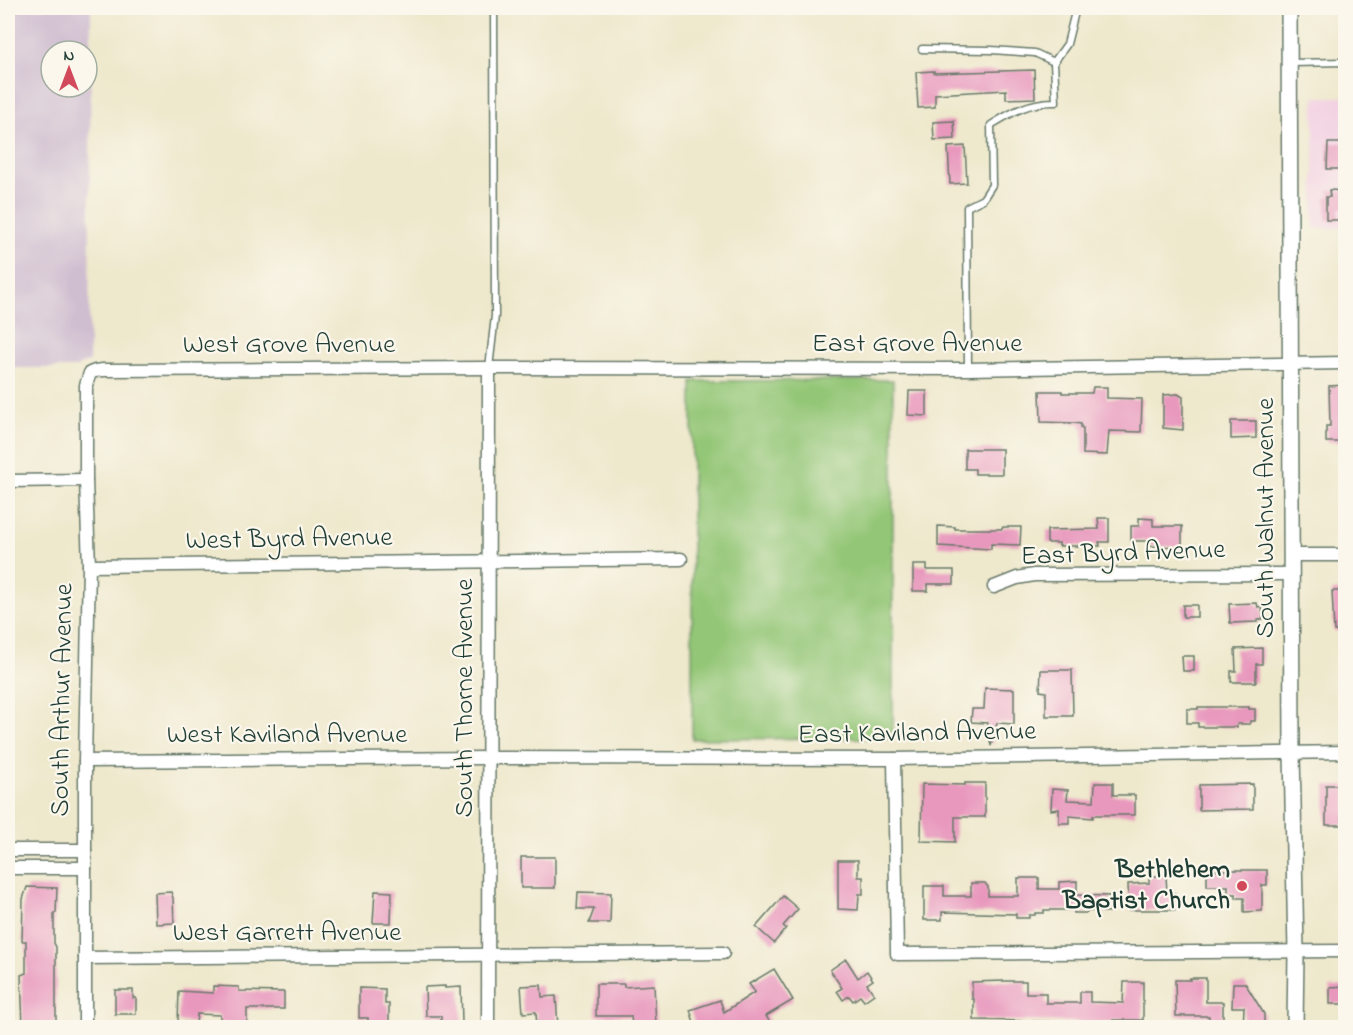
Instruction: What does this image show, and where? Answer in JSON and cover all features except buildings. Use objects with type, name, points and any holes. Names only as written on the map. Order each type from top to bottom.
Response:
[{"type":"street","name":"South Walnut Avenue","points":[[1289,8],[1295,1028]]},
{"type":"street","name":"East Grove Avenue","points":[[489,368],[969,369],[1346,363]]},
{"type":"street","name":"West Grove Avenue","points":[[90,373],[103,370],[489,368]]},
{"type":"street","name":"South Thorne Avenue","points":[[488,1028],[489,368]]},
{"type":"street","name":"South Arthur Avenue","points":[[85,1028],[85,761],[89,566],[86,385],[90,373]]},
{"type":"street","points":[[8,481],[86,480]]},
{"type":"street","points":[[1291,555],[1346,555]]},
{"type":"street","points":[[489,561],[681,560]]},
{"type":"street","name":"West Byrd Avenue","points":[[89,566],[489,561]]},
{"type":"street","name":"East Byrd Avenue","points":[[994,587],[1017,578],[1034,575],[1292,574]]},
{"type":"street","name":"East Kaviland Avenue","points":[[489,758],[894,759],[1346,752]]},
{"type":"street","name":"West Kaviland Avenue","points":[[85,761],[489,758]]},
{"type":"street","points":[[894,759],[897,954],[1346,951]]},
{"type":"street","points":[[8,850],[85,850]]},
{"type":"street","points":[[8,868],[85,868]]},
{"type":"street","name":"West Garrett Avenue","points":[[85,958],[723,953]]},
{"type":"lane","points":[[489,368],[495,316],[494,8]]},
{"type":"lane","points":[[969,369],[967,207],[983,199],[992,185],[991,125],[1015,110],[1043,102],[1056,102],[1054,62],[1067,44],[1076,8]]},
{"type":"lane","points":[[922,49],[1035,53],[1054,62]]},
{"type":"lane","points":[[1290,63],[1346,62]]},
{"type":"shaded area","points":[[8,8],[91,8],[91,39],[39,39],[39,99],[90,99],[89,362],[76,368],[8,368]]},
{"type":"shaded area","points":[[1314,97],[1345,97],[1345,228],[1314,228]]},
{"type":"green space","points":[[893,380],[893,738],[692,739],[692,381]]},
{"type":"place","name":"Bethlehem Baptist Church","points":[[1242,886]]}]
